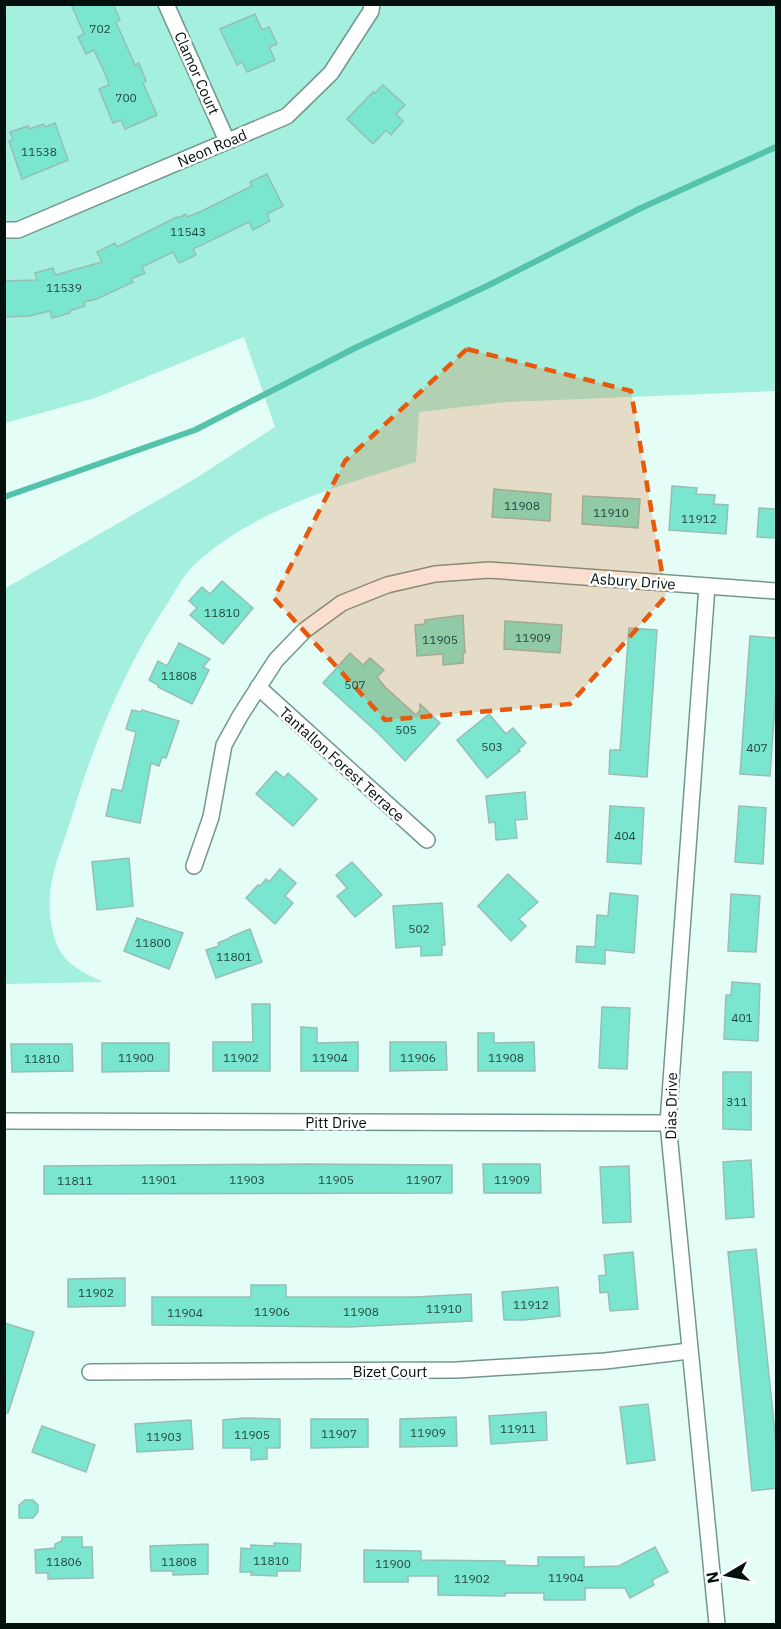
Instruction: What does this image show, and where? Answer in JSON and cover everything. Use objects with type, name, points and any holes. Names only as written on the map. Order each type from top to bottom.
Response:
[{"type":"street","name":"Clamor Court","points":[[166,4],[227,141]]},
{"type":"street","name":"Neon Road","points":[[4,230],[18,230],[287,116],[331,73],[371,11],[372,4]]},
{"type":"street","name":"Asbury Drive","points":[[194,866],[211,817],[224,745],[276,660],[305,630],[342,603],[387,585],[416,578],[435,574],[489,570],[777,591]]},
{"type":"street","name":"Dias Drive","points":[[707,586],[668,1123],[717,1624]]},
{"type":"street","name":"Tantallon Forest Terrace","points":[[258,687],[427,840]]},
{"type":"street","name":"Pitt Drive","points":[[4,1121],[668,1123]]},
{"type":"street","name":"Bizet Court","points":[[90,1372],[457,1370],[605,1361],[689,1351]]},
{"type":"highlighted area","points":[[467,349],[631,391],[666,596],[570,704],[385,720],[274,598],[345,461]]},
{"type":"green space","points":[[5,5],[776,5],[776,391],[506,402],[419,412],[416,462],[327,490],[269,515],[216,547],[192,567],[153,626],[124,679],[100,734],[52,880],[50,914],[58,947],[71,964],[103,982],[5,984],[4,589],[193,480],[275,427],[244,337],[95,398],[5,423]]},
{"type":"building","points":[[71,4],[113,4],[120,20],[116,22],[135,65],[139,63],[146,81],[143,83],[157,115],[125,129],[121,120],[113,123],[99,89],[109,85],[107,78],[94,50],[86,54],[78,37],[84,34]]},
{"type":"building","points":[[255,14],[262,30],[269,27],[277,44],[269,47],[275,60],[247,72],[242,62],[237,65],[220,29]]},
{"type":"building","points":[[383,85],[405,105],[396,114],[403,121],[391,135],[386,130],[373,144],[347,119]]},
{"type":"building","points":[[55,123],[68,160],[22,179],[9,141],[13,140],[10,132],[28,126],[29,129]]},
{"type":"building","points":[[267,174],[283,206],[267,214],[270,221],[253,230],[249,222],[193,249],[196,255],[179,263],[173,252],[142,267],[145,273],[131,279],[133,282],[97,299],[84,302],[85,306],[69,311],[70,313],[52,318],[50,311],[29,316],[4,317],[4,281],[37,280],[35,273],[53,268],[55,275],[102,262],[97,252],[115,243],[117,247],[177,217],[186,214],[187,217],[202,211],[252,186],[250,182]]},
{"type":"building","points":[[672,486],[697,488],[696,494],[715,495],[714,504],[728,505],[726,534],[669,530]]},
{"type":"building","points":[[494,489],[551,494],[550,521],[492,517]]},
{"type":"building","points":[[583,496],[640,499],[638,528],[582,524]]},
{"type":"building","points":[[759,508],[777,509],[777,538],[757,537]]},
{"type":"building","points":[[222,581],[253,608],[223,644],[190,615],[197,608],[189,601],[202,587],[210,594]]},
{"type":"building","points":[[463,615],[465,653],[463,653],[463,663],[443,665],[443,654],[417,656],[415,625],[425,624],[425,620]]},
{"type":"building","points":[[505,621],[562,625],[560,653],[504,649]]},
{"type":"building","points":[[629,628],[657,630],[647,777],[609,774],[610,750],[620,750]]},
{"type":"building","points":[[750,636],[777,638],[777,675],[770,776],[740,774]]},
{"type":"building","points":[[179,643],[210,659],[203,667],[209,670],[192,704],[149,680],[158,661],[167,666]]},
{"type":"building","points":[[350,653],[363,665],[370,658],[384,670],[377,677],[416,715],[420,710],[420,704],[440,723],[405,761],[323,683]]},
{"type":"building","points":[[132,710],[141,712],[142,710],[179,721],[166,758],[162,757],[159,766],[151,763],[140,823],[106,816],[112,789],[122,791],[136,732],[126,729]]},
{"type":"building","points":[[489,714],[506,734],[513,728],[526,743],[518,750],[520,751],[487,778],[457,740]]},
{"type":"building","points":[[276,771],[284,778],[288,773],[317,799],[293,826],[256,794]]},
{"type":"building","points":[[525,792],[527,819],[515,820],[517,838],[496,840],[495,822],[489,823],[486,796]]},
{"type":"building","points":[[610,806],[644,808],[641,864],[607,862]]},
{"type":"building","points":[[739,806],[766,808],[763,864],[735,862]]},
{"type":"building","points":[[129,858],[133,906],[97,910],[92,862]]},
{"type":"building","points":[[352,862],[382,895],[355,917],[337,896],[347,888],[336,875]]},
{"type":"building","points":[[280,869],[296,883],[285,896],[293,903],[275,924],[246,898],[266,879],[269,882]]},
{"type":"building","points":[[508,874],[538,902],[519,919],[526,926],[511,941],[478,906]]},
{"type":"building","points":[[610,893],[638,896],[634,953],[605,950],[605,964],[576,962],[577,946],[595,947],[597,915],[608,916]]},
{"type":"building","points":[[731,894],[760,896],[756,952],[728,951]]},
{"type":"building","points":[[442,903],[445,945],[442,945],[442,955],[421,956],[421,946],[396,948],[393,906]]},
{"type":"building","points":[[137,918],[183,933],[169,969],[124,951]]},
{"type":"building","points":[[250,929],[262,962],[216,978],[206,950],[219,946],[218,943]]},
{"type":"building","points":[[732,982],[760,984],[758,1041],[724,1039],[726,995],[731,995]]},
{"type":"building","points":[[252,1004],[270,1004],[270,1071],[213,1071],[213,1042],[253,1042]]},
{"type":"building","points":[[602,1007],[630,1008],[627,1069],[599,1068]]},
{"type":"building","points":[[301,1027],[317,1028],[317,1043],[358,1042],[358,1071],[301,1071]]},
{"type":"building","points":[[478,1033],[494,1033],[494,1043],[534,1042],[535,1071],[478,1071]]},
{"type":"building","points":[[390,1042],[446,1042],[447,1070],[390,1071]]},
{"type":"building","points":[[102,1043],[169,1043],[169,1071],[102,1072]]},
{"type":"building","points":[[11,1044],[72,1044],[73,1071],[12,1072]]},
{"type":"building","points":[[723,1072],[751,1072],[751,1130],[723,1129]]},
{"type":"building","points":[[751,1160],[754,1217],[726,1219],[723,1162]]},
{"type":"building","points":[[483,1164],[540,1164],[541,1193],[484,1193]]},
{"type":"building","points":[[452,1165],[452,1193],[44,1194],[44,1166]]},
{"type":"building","points":[[629,1166],[631,1222],[603,1223],[600,1167]]},
{"type":"building","points":[[756,1249],[777,1453],[777,1488],[752,1491],[728,1252]]},
{"type":"building","points":[[633,1252],[638,1309],[610,1311],[608,1292],[600,1293],[599,1276],[606,1275],[604,1255]]},
{"type":"building","points":[[125,1278],[125,1306],[68,1307],[68,1279]]},
{"type":"building","points":[[251,1285],[286,1285],[286,1297],[415,1297],[471,1294],[472,1321],[349,1327],[152,1325],[152,1297],[251,1297]]},
{"type":"building","points":[[558,1287],[560,1316],[504,1320],[502,1292]]},
{"type":"building","points":[[4,1323],[34,1332],[8,1413],[4,1413]]},
{"type":"building","points":[[648,1404],[655,1460],[627,1464],[620,1407]]},
{"type":"building","points":[[546,1412],[547,1440],[491,1444],[489,1416]]},
{"type":"building","points":[[456,1417],[457,1446],[400,1447],[400,1419]]},
{"type":"building","points":[[280,1419],[280,1448],[267,1448],[267,1459],[251,1460],[251,1448],[223,1448],[223,1420]]},
{"type":"building","points":[[311,1419],[368,1419],[368,1447],[311,1448]]},
{"type":"building","points":[[191,1420],[193,1449],[137,1452],[135,1424]]},
{"type":"building","points":[[42,1426],[95,1445],[86,1472],[32,1452]]},
{"type":"building","points":[[25,1500],[33,1500],[38,1505],[38,1512],[33,1518],[19,1518],[19,1505]]},
{"type":"building","points":[[62,1537],[82,1537],[82,1547],[92,1547],[93,1578],[48,1579],[48,1573],[36,1573],[35,1550],[55,1548],[55,1544],[62,1541]]},
{"type":"building","points":[[274,1543],[301,1544],[300,1571],[277,1571],[277,1576],[251,1575],[252,1572],[240,1572],[241,1548],[251,1549],[251,1545],[274,1546]]},
{"type":"building","points":[[208,1544],[208,1574],[173,1575],[173,1571],[151,1571],[150,1546]]},
{"type":"building","points":[[655,1547],[668,1572],[652,1580],[654,1585],[630,1598],[625,1588],[585,1588],[585,1600],[544,1600],[544,1593],[505,1593],[505,1596],[438,1595],[438,1576],[408,1576],[408,1582],[364,1582],[364,1550],[421,1551],[421,1560],[505,1561],[505,1565],[538,1566],[538,1557],[584,1557],[584,1567],[619,1566]]},
{"type":"waterway","points":[[4,497],[195,430],[357,347],[487,286],[641,208],[776,147]]}]
